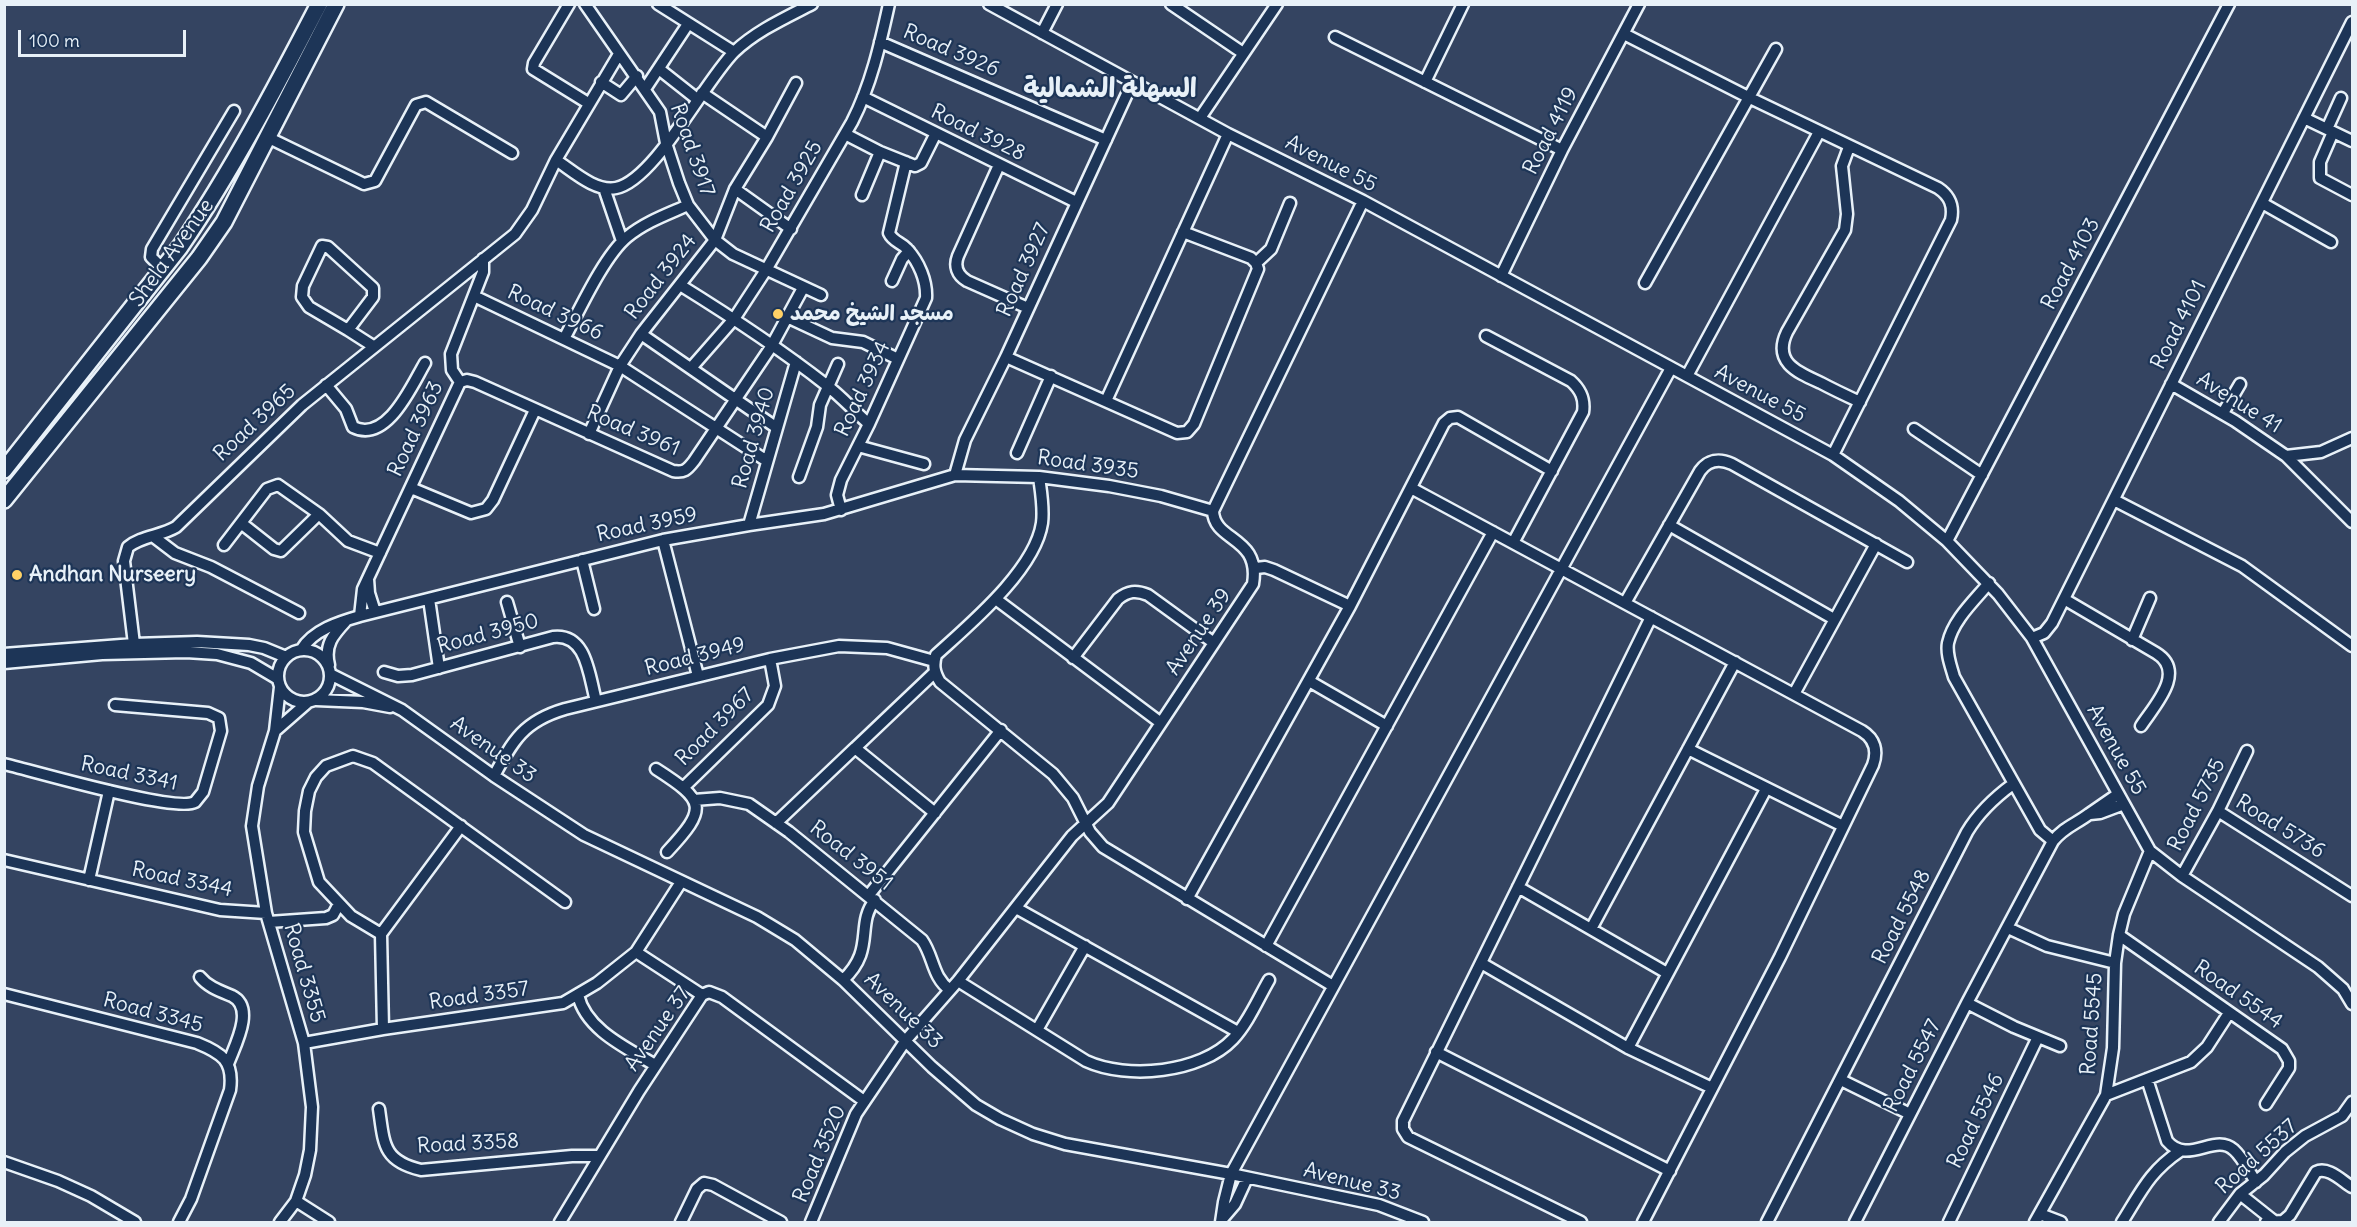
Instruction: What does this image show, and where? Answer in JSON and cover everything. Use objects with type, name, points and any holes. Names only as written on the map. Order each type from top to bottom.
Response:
[{"type":"main road","name":"Shela Avenue","points":[[4,470],[163,269],[207,207],[251,134],[319,4]]},
{"type":"main road","name":"Shela Avenue","points":[[4,500],[199,258],[224,222],[336,4]]},
{"type":"street","points":[[569,4],[534,63],[533,69],[588,103]]},
{"type":"street","name":"Road 3917","points":[[585,4],[660,112],[666,143],[688,205],[715,240],[733,254],[821,295]]},
{"type":"street","points":[[658,4],[734,52]]},
{"type":"street","points":[[556,160],[604,188],[628,184],[643,172],[734,52],[767,28],[812,4]]},
{"type":"street","name":"Road 3925","points":[[691,368],[734,319],[791,229],[845,134],[863,98],[889,4]]},
{"type":"street","name":"Avenue 55","points":[[989,4],[1132,83],[1362,201],[1833,455],[1899,501],[1947,541],[1989,583],[2032,638],[2150,851],[2182,876],[2318,967],[2343,989],[2352,1004]]},
{"type":"street","points":[[1042,33],[1057,4]]},
{"type":"street","points":[[1171,4],[1243,53]]},
{"type":"street","points":[[1200,118],[1277,4]]},
{"type":"street","points":[[1425,81],[1463,4]]},
{"type":"street","name":"Road 4119","points":[[1501,276],[1562,150],[1639,4]]},
{"type":"street","name":"Road 4103","points":[[1947,541],[2229,4]]},
{"type":"street","name":"Road 4101","points":[[2032,638],[2044,633],[2052,623],[2304,118],[2349,38],[2352,22]]},
{"type":"street","points":[[645,89],[688,24]]},
{"type":"street","points":[[1624,34],[1944,192],[1949,198],[1953,213],[1951,220],[1833,455]]},
{"type":"street","points":[[1335,37],[1562,150]]},
{"type":"street","name":"Road 3926","points":[[880,42],[1106,140]]},
{"type":"street","points":[[1645,283],[1776,49]]},
{"type":"street","points":[[483,259],[507,241],[532,210],[556,160],[619,54]]},
{"type":"street","points":[[658,69],[767,137]]},
{"type":"street","points":[[601,82],[621,95],[637,76]]},
{"type":"street","name":"Road 3924","points":[[589,434],[620,366],[641,333],[715,240],[735,189],[796,83]]},
{"type":"street","name":"Road 3927","points":[[955,475],[965,440],[1006,357],[1132,83]]},
{"type":"street","name":"Road 3928","points":[[863,98],[1076,202]]},
{"type":"street","points":[[2341,98],[2320,162],[2320,178],[2352,195]]},
{"type":"street","points":[[268,138],[364,184],[370,183],[375,181],[417,105],[426,102],[512,153]]},
{"type":"street","points":[[163,269],[151,257],[152,249],[234,111]]},
{"type":"street","points":[[2304,118],[2352,141]]},
{"type":"street","points":[[1687,376],[1819,132]]},
{"type":"street","points":[[845,134],[880,152],[915,166],[921,163],[936,134]]},
{"type":"street","points":[[1106,401],[1228,134]]},
{"type":"street","points":[[1849,147],[1842,166],[1847,214],[1845,230],[1787,332],[1783,351],[1787,363],[1797,372],[1860,402]]},
{"type":"street","points":[[862,195],[880,152]]},
{"type":"street","name":"Road 3934","points":[[841,510],[838,490],[926,298],[925,280],[909,251],[892,240],[889,233],[906,162]]},
{"type":"street","points":[[999,165],[958,256],[957,270],[967,281],[1028,308]]},
{"type":"street","points":[[604,188],[622,241]]},
{"type":"street","points":[[735,189],[791,229]]},
{"type":"street","points":[[1350,606],[1274,570],[1265,567],[1256,568],[1252,557],[1216,524],[1213,511],[1362,201]]},
{"type":"street","points":[[2262,202],[2331,242]]},
{"type":"street","points":[[1256,263],[1271,249],[1290,203]]},
{"type":"street","points":[[564,339],[597,277],[622,241],[651,222],[688,205]]},
{"type":"street","points":[[1006,357],[1177,433],[1190,430],[1257,276],[1258,269],[1256,263],[1248,256],[1183,232]]},
{"type":"street","points":[[348,330],[373,297],[373,288],[369,282],[324,245],[319,249],[303,286],[302,297],[309,307],[373,346]]},
{"type":"street","points":[[892,281],[902,259],[909,251]]},
{"type":"street","name":"Road 3963","points":[[360,616],[361,594],[460,382],[452,370],[451,354],[483,272],[483,259]]},
{"type":"street","name":"Road 3965","points":[[134,644],[123,556],[131,543],[154,537],[176,527],[277,427],[373,346],[483,259]]},
{"type":"street","points":[[680,285],[796,362],[869,424]]},
{"type":"street","name":"Road 3961","points":[[460,382],[467,380],[475,382],[673,471],[681,472],[686,470],[717,429],[771,346],[803,288]]},
{"type":"street","name":"Road 3966","points":[[474,296],[620,366]]},
{"type":"street","points":[[787,317],[832,338],[863,342],[898,359]]},
{"type":"street","points":[[641,333],[777,428]]},
{"type":"street","points":[[1486,336],[1572,381],[1580,390],[1584,402],[1583,412],[1513,543]]},
{"type":"street","name":"Road 3940","points":[[749,525],[796,362]]},
{"type":"street","points":[[326,385],[346,409],[353,427],[362,430],[378,427],[390,420],[425,363]]},
{"type":"street","points":[[799,477],[817,427],[819,410],[827,386],[838,364]]},
{"type":"street","points":[[620,366],[767,461]]},
{"type":"street","points":[[1222,1220],[1231,1174],[1671,368]]},
{"type":"street","points":[[1017,453],[1051,376]]},
{"type":"street","name":"Avenue 41","points":[[2171,384],[2223,413],[2286,456],[2352,522]]},
{"type":"street","points":[[2223,413],[2240,384]]},
{"type":"street","points":[[411,488],[466,511],[476,513],[486,509],[493,500],[535,410]]},
{"type":"street","points":[[1187,898],[1350,606],[1444,423],[1458,417],[1552,471]]},
{"type":"street","points":[[1914,429],[1982,475]]},
{"type":"street","name":"Avenue 41","points":[[2286,456],[2321,452],[2352,438]]},
{"type":"street","points":[[858,446],[924,464]]},
{"type":"street","points":[[1625,603],[1704,467],[1713,461],[1723,460],[1908,562]]},
{"type":"street","name":"Road 3935","points":[[955,475],[1039,477],[1135,491],[1213,511]]},
{"type":"street","name":"Road 3959","points":[[301,650],[314,636],[348,619],[663,540],[800,519],[841,510],[955,475]]},
{"type":"street","points":[[776,823],[937,671],[936,654],[997,600],[1038,537],[1043,510],[1039,477]]},
{"type":"street","points":[[224,545],[267,489],[278,485],[319,514],[348,541],[380,553]]},
{"type":"street","points":[[1411,488],[1867,734],[1874,744],[1876,756],[1874,765],[1780,957],[1643,1222]]},
{"type":"street","points":[[2114,500],[2242,566],[2352,646]]},
{"type":"street","points":[[241,523],[274,549],[281,551],[319,514]]},
{"type":"street","points":[[1669,525],[1834,619]]},
{"type":"street","points":[[1266,946],[1493,532]]},
{"type":"street","points":[[154,537],[175,553],[211,567],[299,613]]},
{"type":"street","points":[[663,540],[698,676]]},
{"type":"street","points":[[1794,694],[1876,544]]},
{"type":"street","points":[[582,560],[594,609]]},
{"type":"street","name":"Avenue 39","points":[[906,1040],[958,981],[1066,843],[1108,802],[1254,584],[1256,568]]},
{"type":"street","points":[[368,579],[369,593],[375,612]]},
{"type":"street","points":[[1989,583],[1953,629],[1948,645],[1949,660],[1954,677],[2013,784],[2043,834],[2053,841]]},
{"type":"street","points":[[1073,658],[1118,599],[1124,594],[1139,591],[1215,643]]},
{"type":"street","points":[[2132,640],[2150,598]]},
{"type":"street","points":[[429,599],[439,668]]},
{"type":"street","points":[[2064,599],[2161,656],[2170,671],[2169,682],[2141,726]]},
{"type":"street","points":[[997,600],[1161,723]]},
{"type":"street","points":[[507,602],[520,647]]},
{"type":"street","points":[[1581,1222],[1405,1133],[1403,1121],[1651,617]]},
{"type":"street","points":[[275,731],[327,689],[330,670],[327,649],[329,642],[348,619]]},
{"type":"street","name":"Road 3950","points":[[384,672],[405,676],[560,636],[573,640],[582,651],[596,701]]},
{"type":"street","points":[[4,654],[134,644],[197,642],[249,645],[286,657]]},
{"type":"street","name":"Road 3949","points":[[494,776],[510,746],[524,729],[554,712],[770,659],[839,646],[855,645],[895,649],[937,671],[1064,785],[1096,840],[1111,853],[1333,986]]},
{"type":"street","points":[[279,683],[281,663],[286,657],[301,650],[317,654],[330,670]]},
{"type":"street","points":[[4,663],[102,654],[186,652],[217,654],[251,663],[279,683],[291,699],[311,702]]},
{"type":"street","name":"Road 3967","points":[[684,787],[768,705],[775,686],[770,659]]},
{"type":"street","points":[[1592,929],[1735,663]]},
{"type":"street","name":"Avenue 33","points":[[330,670],[402,710],[494,776],[584,835],[758,917],[795,940],[843,980],[932,1067],[976,1105],[1000,1119],[1033,1134],[1065,1144],[1231,1174],[1380,1205],[1423,1222]]},
{"type":"street","points":[[1309,681],[1388,726]]},
{"type":"street","name":"Road 3355","points":[[279,683],[275,731],[258,786],[252,826],[268,917],[304,1043],[312,1107],[310,1150],[305,1175],[296,1200],[280,1222]]},
{"type":"street","name":"Avenue 33","points":[[311,702],[338,699],[402,710]]},
{"type":"street","name":"Road 3341","points":[[4,764],[109,791],[181,805],[195,802],[203,792],[222,727],[219,718],[212,713],[115,705]]},
{"type":"street","points":[[843,980],[851,973],[861,956],[872,897],[934,813],[1001,730]]},
{"type":"street","points":[[855,748],[934,813]]},
{"type":"street","points":[[1688,748],[1843,826]]},
{"type":"street","name":"Road 5735","points":[[2182,876],[2218,811],[2247,751]]},
{"type":"street","points":[[381,934],[351,916],[319,882],[304,832],[309,791],[316,777],[327,766],[353,756],[373,763],[566,902]]},
{"type":"street","points":[[656,769],[684,787],[694,800],[695,816],[692,824],[667,852]]},
{"type":"street","name":"Road 5548","points":[[1767,1222],[1971,825],[1992,800],[2013,784]]},
{"type":"street","points":[[1628,1048],[1766,789]]},
{"type":"street","points":[[89,880],[109,791]]},
{"type":"street","name":"Road 3951","points":[[694,800],[720,798],[739,801],[749,804],[776,823],[872,897],[922,940],[930,955],[936,976],[950,990]]},
{"type":"street","name":"Road 5547","points":[[1855,1222],[2053,841],[2071,824],[2090,814],[2100,813],[2121,799]]},
{"type":"street","name":"Road 5736","points":[[2218,811],[2352,896]]},
{"type":"street","points":[[383,1029],[381,934],[461,826]]},
{"type":"street","name":"Road 5545","points":[[2038,1218],[2106,1095],[2113,1048],[2115,963],[2119,935],[2124,914],[2150,851]]},
{"type":"street","name":"Road 3344","points":[[4,860],[220,910],[268,917],[326,918],[333,915],[339,904]]},
{"type":"street","name":"Road 3357","points":[[304,1043],[563,1003],[597,983],[636,952],[681,882]]},
{"type":"street","points":[[1518,887],[1667,973]]},
{"type":"street","points":[[1016,908],[1239,1032]]},
{"type":"street","points":[[2008,928],[2047,946],[2115,963]]},
{"type":"street","name":"Road 5544","points":[[2119,935],[2282,1049],[2289,1068],[2266,1104]]},
{"type":"street","points":[[1037,1030],[1084,946]]},
{"type":"street","points":[[636,952],[702,995]]},
{"type":"street","points":[[1480,963],[1628,1048],[1712,1088]]},
{"type":"street","points":[[179,1222],[191,1199],[230,1090],[228,1064],[243,1019],[243,1008],[237,999],[204,983],[200,977]]},
{"type":"street","points":[[958,981],[1086,1061],[1104,1068],[1124,1071],[1176,1067],[1196,1062],[1225,1046],[1239,1032],[1269,980]]},
{"type":"street","name":"Avenue 37","points":[[561,1222],[655,1065],[702,995],[709,992],[722,997],[864,1101]]},
{"type":"street","name":"Road 3345","points":[[4,993],[197,1043],[217,1051],[228,1064]]},
{"type":"street","points":[[578,994],[580,1003],[594,1024],[622,1045],[655,1065]]},
{"type":"street","points":[[1967,1003],[2014,1027],[2060,1046]]},
{"type":"street","points":[[2106,1095],[2181,1067],[2199,1055],[2229,1013]]},
{"type":"street","name":"Road 5546","points":[[1949,1222],[2038,1037]]},
{"type":"street","name":"Road 3520","points":[[812,1222],[856,1114],[906,1040]]},
{"type":"street","points":[[1437,1052],[1670,1171]]},
{"type":"street","points":[[2147,1079],[2168,1141],[2180,1151]]},
{"type":"street","points":[[1841,1080],[1910,1114]]},
{"type":"street","name":"Road 5537","points":[[2219,1222],[2240,1194],[2256,1182],[2285,1152],[2305,1136],[2342,1116],[2352,1102]]},
{"type":"street","name":"Road 3358","points":[[380,1109],[384,1145],[392,1157],[405,1166],[421,1170],[572,1156],[599,1156]]},
{"type":"street","points":[[2122,1222],[2153,1172],[2161,1163],[2180,1151],[2220,1145],[2228,1146],[2235,1151],[2256,1182]]},
{"type":"street","points":[[4,1162],[58,1181],[135,1222]]},
{"type":"street","points":[[2240,1194],[2270,1222],[2289,1221],[2319,1170],[2327,1170],[2352,1187]]},
{"type":"street","points":[[1222,1220],[1235,1204],[1246,1178]]},
{"type":"street","name":"Road 3520","points":[[681,1222],[696,1189],[704,1183],[713,1185],[781,1222]]},
{"type":"street","points":[[296,1200],[329,1222]]},
{"type":"street","points":[[2038,1218],[2061,1222]]},
{"type":"place","name":"مسجد الشيخ محمد","points":[[778,314]]},
{"type":"place","name":"Andhan Nurseery","points":[[17,575]]},
{"type":"district","name":"السهلة الشمالية","points":[[1110,89]]}]
